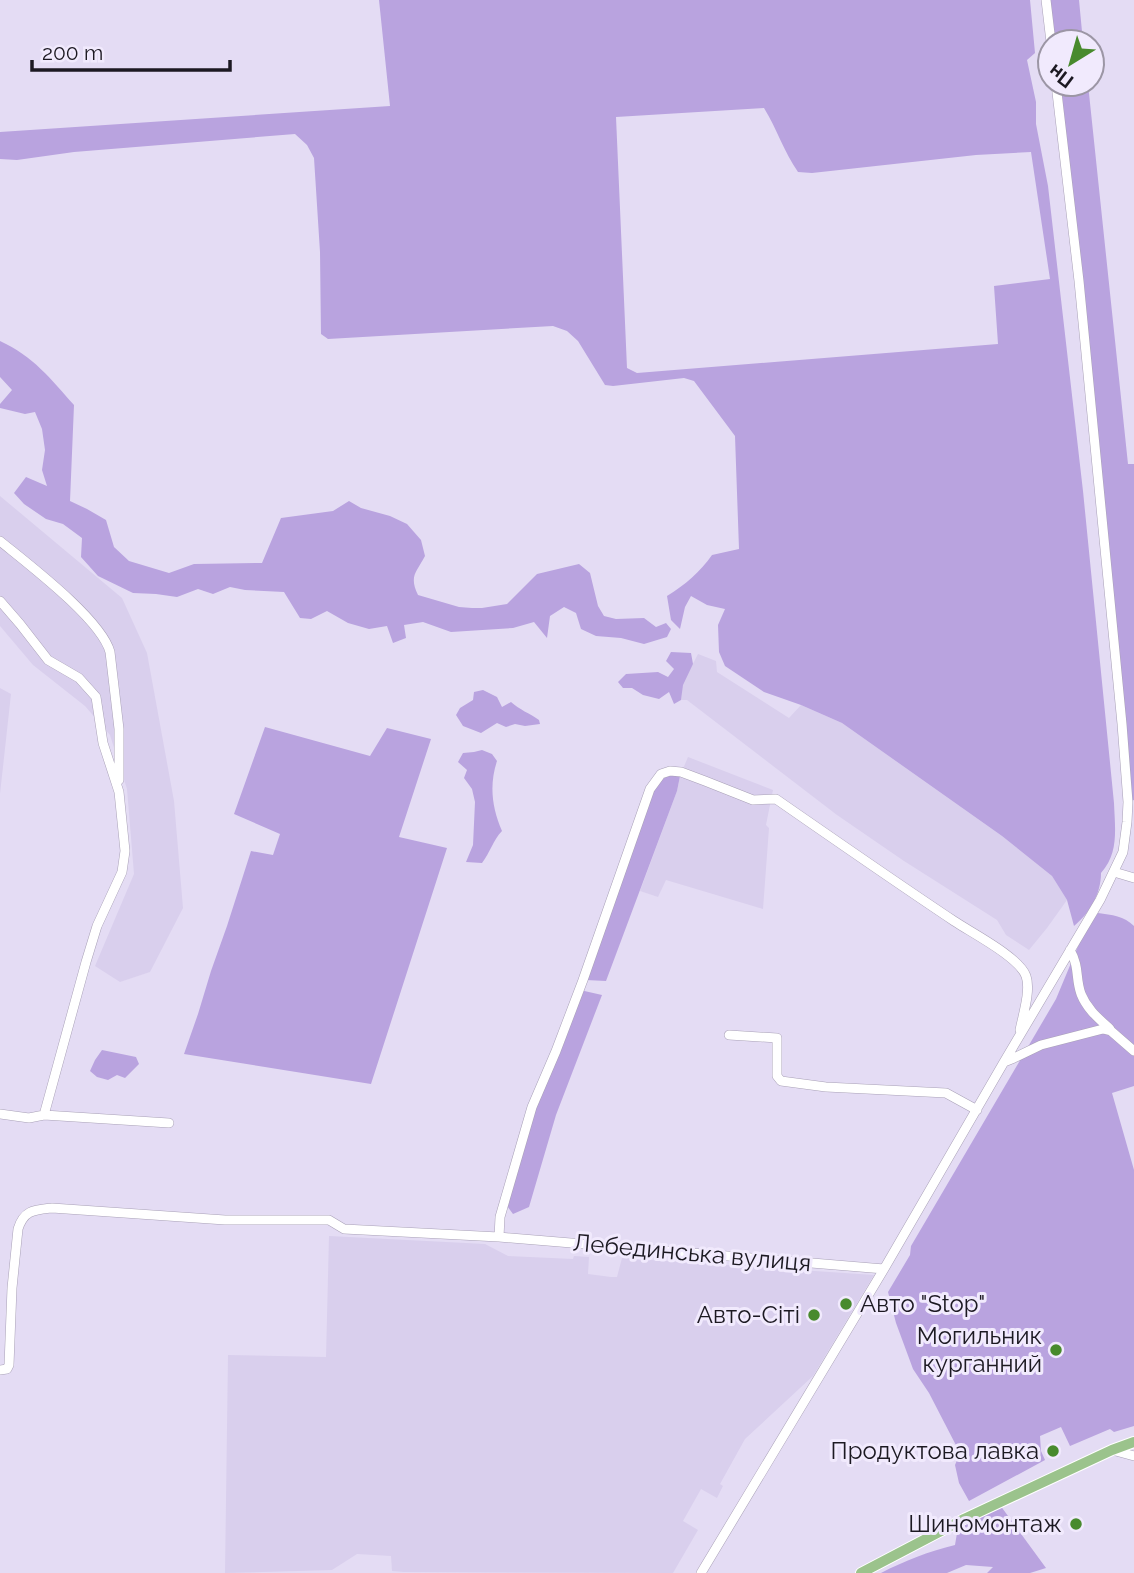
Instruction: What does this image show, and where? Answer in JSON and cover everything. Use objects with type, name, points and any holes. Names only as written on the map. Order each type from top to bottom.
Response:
[{"type":"main road","points":[[861,1573],[964,1520],[1134,1442]]},
{"type":"street","points":[[1046,0],[1049,28]]},
{"type":"street","points":[[701,1573],[884,1269],[1100,900],[1125,844],[1128,814],[1122,724],[1080,293],[1058,98]]},
{"type":"street","points":[[0,541],[74,604],[108,643],[119,729],[119,792],[125,850],[122,872],[97,926],[44,1115]]},
{"type":"street","points":[[0,601],[48,660],[79,678],[96,697],[103,743],[119,792]]},
{"type":"street","points":[[499,1237],[500,1217],[532,1107],[583,980],[650,789],[661,774],[681,772],[753,800],[776,799],[1003,953],[1018,964],[1026,976],[1026,1002],[1019,1036]]},
{"type":"street","points":[[1114,872],[1134,878]]},
{"type":"street","points":[[1070,950],[1077,962],[1081,992],[1088,1009],[1134,1051]]},
{"type":"street","points":[[1004,1062],[1041,1045],[1103,1029],[1111,1031]]},
{"type":"street","points":[[729,1035],[777,1038],[777,1076],[781,1082],[946,1093],[977,1110]]},
{"type":"street","points":[[0,1114],[29,1118],[44,1115],[169,1123]]},
{"type":"street","name":"Лебединська вулиця","points":[[0,1370],[7,1369],[9,1365],[18,1229],[24,1216],[38,1209],[225,1220],[328,1220],[344,1229],[499,1237],[884,1269]]},
{"type":"street","points":[[1112,1450],[1134,1456]]},
{"type":"shaded area","points":[[379,0],[1030,0],[1035,53],[1027,60],[1048,186],[1083,491],[1115,822],[1113,849],[1101,873],[1097,896],[1090,909],[1074,926],[1067,900],[1052,876],[1002,836],[842,723],[764,692],[725,666],[719,652],[718,625],[725,609],[707,605],[691,596],[685,607],[680,629],[671,620],[667,596],[692,578],[712,555],[739,549],[735,436],[694,381],[684,378],[605,385],[578,341],[567,331],[553,326],[328,339],[321,334],[320,252],[314,158],[307,145],[295,134],[74,152],[17,160],[0,159],[0,132],[390,106]],"holes":[[[764,108],[798,172],[812,173],[976,155],[1031,152],[1050,279],[994,286],[998,344],[637,373],[627,368],[616,117]]]},
{"type":"shaded area","points":[[1046,0],[1079,0],[1082,28],[1049,28]]},
{"type":"shaded area","points":[[1057,98],[1089,98],[1128,464],[1134,464],[1134,800],[1128,802]]},
{"type":"shaded area","points":[[0,341],[32,361],[74,405],[70,501],[106,520],[114,547],[129,561],[169,573],[194,564],[262,563],[281,518],[333,511],[349,501],[407,524],[421,540],[425,556],[414,579],[418,595],[459,607],[482,608],[507,604],[537,574],[579,564],[590,573],[598,606],[604,616],[616,619],[644,618],[656,627],[666,623],[671,629],[667,637],[644,644],[621,638],[596,636],[581,629],[576,613],[564,607],[550,616],[547,638],[534,622],[513,628],[451,632],[423,622],[404,625],[406,638],[393,643],[387,626],[369,629],[348,623],[327,611],[311,619],[300,618],[284,592],[230,587],[213,594],[198,589],[177,597],[133,593],[98,576],[81,557],[82,538],[63,524],[46,519],[24,504],[14,493],[26,477],[47,486],[42,470],[45,450],[42,429],[35,412],[25,414],[0,408],[0,404],[12,390],[0,377]]},
{"type":"shaded area","points":[[0,496],[122,598],[147,653],[174,801],[183,908],[150,972],[120,982],[95,966],[134,874],[127,789],[110,735],[85,706],[33,665],[0,626]]},
{"type":"shaded area","points":[[671,652],[691,653],[693,664],[683,685],[681,700],[674,704],[669,692],[659,699],[643,695],[632,688],[623,688],[618,682],[626,674],[658,672],[668,677],[674,669],[666,661]]},
{"type":"shaded area","points":[[698,654],[716,661],[717,672],[789,718],[801,705],[842,723],[1002,836],[1052,876],[1067,900],[1029,950],[1006,935],[997,920],[837,815],[687,700],[681,700],[682,685]]},
{"type":"shaded area","points":[[0,688],[11,694],[0,794]]},
{"type":"shaded area","points":[[483,690],[497,697],[502,707],[511,702],[539,720],[540,724],[515,724],[506,727],[497,723],[481,733],[463,726],[456,715],[460,708],[473,700],[474,692]]},
{"type":"shaded area","points":[[265,727],[370,756],[387,728],[431,739],[399,837],[447,848],[371,1084],[184,1054],[251,851],[273,855],[280,834],[234,814]]},
{"type":"shaded area","points":[[482,750],[492,754],[497,761],[493,796],[502,831],[482,863],[466,862],[473,845],[475,802],[472,789],[464,778],[467,770],[458,762],[463,753]]},
{"type":"shaded area","points":[[688,757],[773,790],[766,825],[769,828],[763,909],[666,880],[658,897],[640,891]]},
{"type":"shaded area","points":[[668,774],[680,776],[677,791],[606,981],[586,980],[652,791]]},
{"type":"shaded area","points":[[1098,913],[1122,918],[1134,926],[1134,1086],[1112,1093],[1134,1170],[1134,1426],[1114,1432],[1110,1429],[1070,1446],[1061,1427],[1040,1436],[1045,1460],[969,1501],[959,1483],[955,1465],[960,1453],[929,1393],[913,1369],[888,1292],[910,1255],[911,1246],[1056,999],[1084,932]]},
{"type":"shaded area","points":[[580,990],[602,995],[556,1115],[529,1207],[513,1214],[505,1203],[512,1174]]},
{"type":"shaded area","points":[[102,1050],[136,1057],[139,1064],[125,1078],[117,1075],[108,1080],[97,1077],[90,1071]]},
{"type":"shaded area","points":[[329,1236],[485,1244],[508,1256],[573,1259],[574,1256],[589,1257],[588,1274],[611,1277],[617,1277],[622,1258],[874,1275],[813,1376],[745,1439],[720,1484],[723,1486],[717,1498],[701,1489],[683,1521],[698,1530],[673,1573],[404,1572],[392,1571],[391,1556],[357,1554],[332,1570],[225,1573],[228,1355],[326,1357]]},
{"type":"shaded area","points":[[1000,1505],[1046,1568],[1030,1573],[987,1573],[993,1567],[966,1565],[947,1573],[881,1573],[917,1557],[955,1545],[958,1527]]},
{"type":"place","name":"Авто \"Stop\"","points":[[846,1304]]},
{"type":"place","name":"Авто-Сіті","points":[[814,1315]]},
{"type":"place","name":"Могильник курганний","points":[[1056,1350]]},
{"type":"place","name":"Продуктова лавка","points":[[1053,1451]]},
{"type":"place","name":"Шиномонтаж","points":[[1076,1524]]}]
